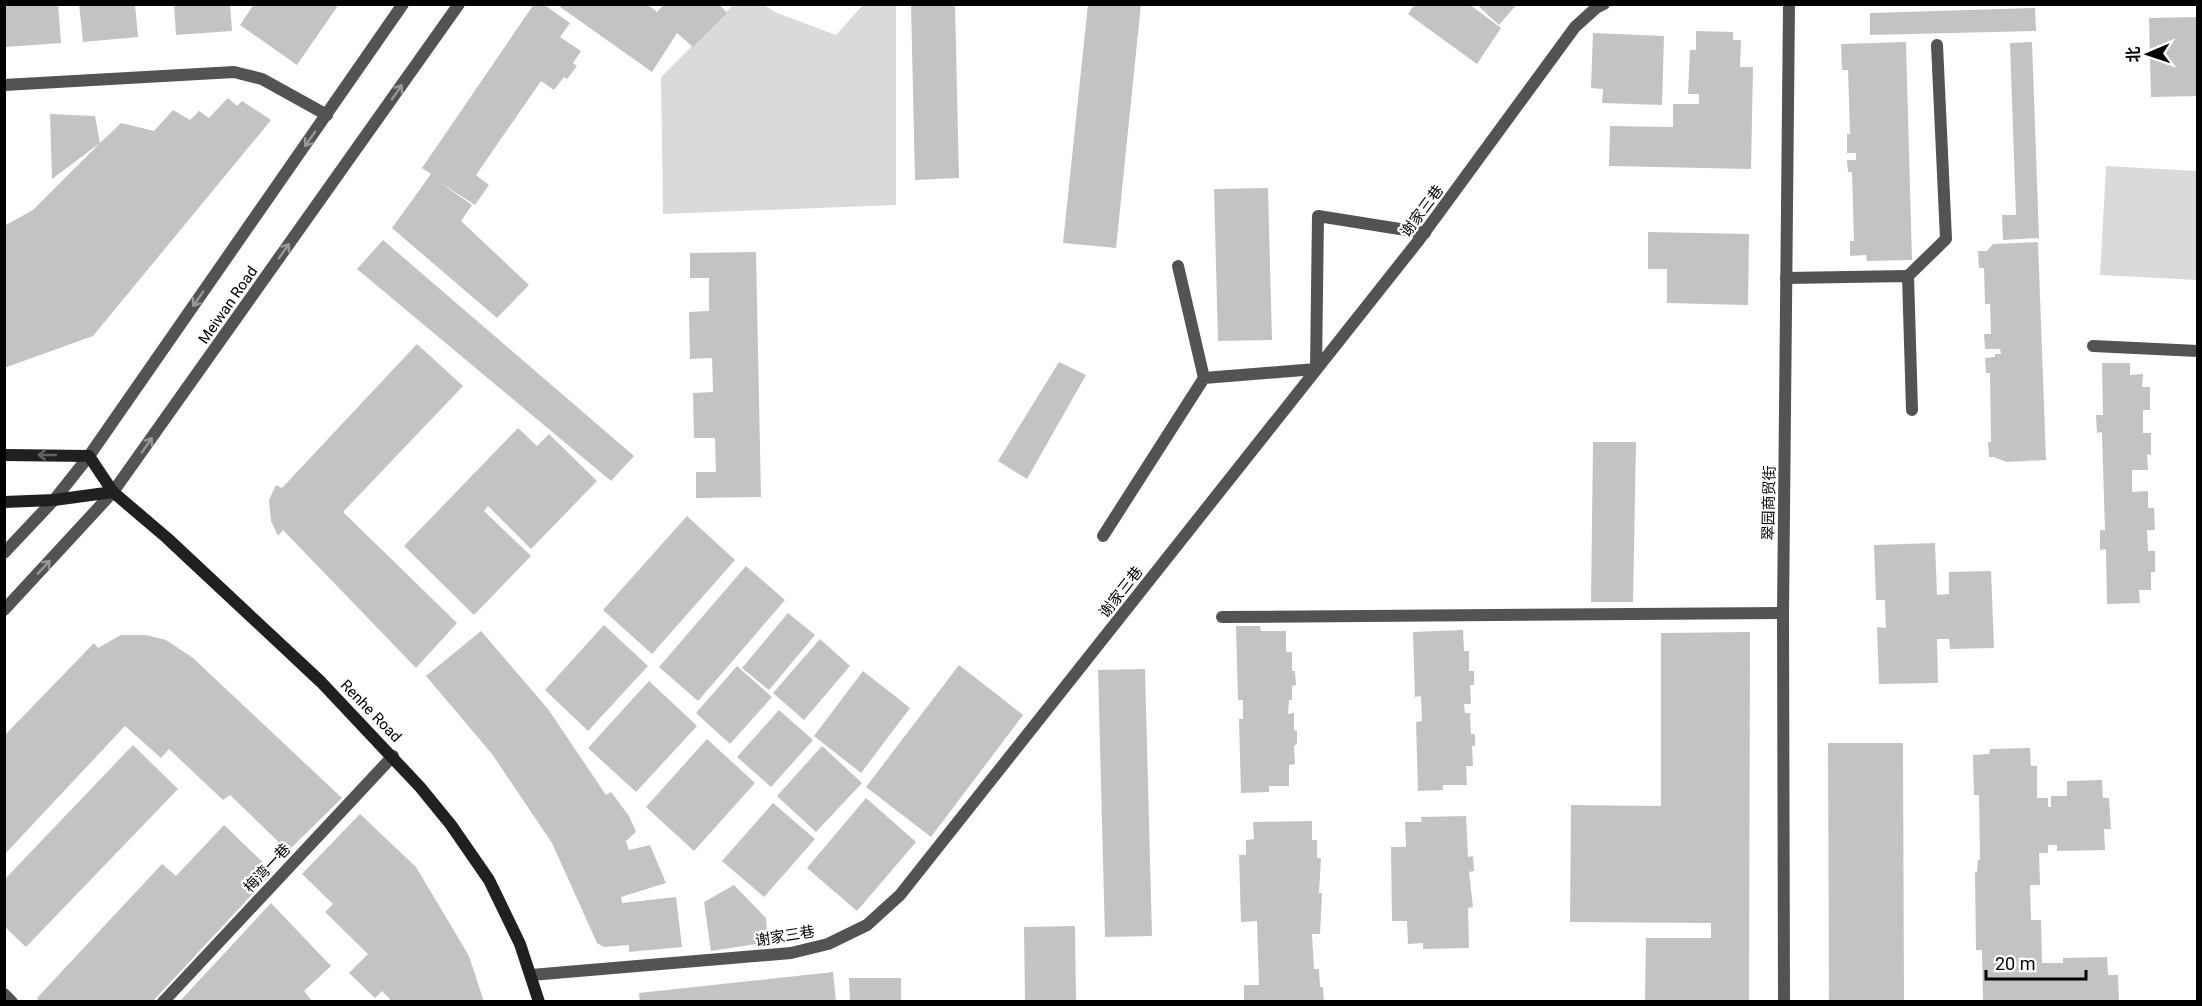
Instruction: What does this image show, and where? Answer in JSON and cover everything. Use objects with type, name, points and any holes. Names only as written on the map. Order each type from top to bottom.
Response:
[{"type":"main road","points":[[4,455],[89,456]]},
{"type":"main road","name":"Renhe Road","points":[[89,456],[113,492],[167,538],[321,682],[393,756],[451,825],[489,880],[520,944],[540,1002]]},
{"type":"main road","points":[[4,502],[54,500],[113,492]]},
{"type":"street","name":"Meiwan Road","points":[[4,553],[54,500],[89,456],[403,4]]},
{"type":"street","name":"Meiwan Road","points":[[4,610],[113,492],[459,4]]},
{"type":"street","name":"谢家三巷","points":[[531,975],[791,953],[828,945],[867,925],[900,895],[1425,233],[1575,27],[1596,8],[1604,4]]},
{"type":"street","name":"翠园商贸街","points":[[1784,1002],[1783,613],[1789,4]]},
{"type":"street","points":[[1786,278],[1908,276],[1946,239],[1937,45]]},
{"type":"street","points":[[4,85],[234,72],[262,79],[327,115]]},
{"type":"street","points":[[1204,378],[1316,369],[1318,216],[1425,233]]},
{"type":"street","points":[[1103,536],[1204,378],[1178,266]]},
{"type":"street","points":[[1908,276],[1912,410]]},
{"type":"street","points":[[2093,346],[2198,351]]},
{"type":"street","points":[[1222,617],[1783,613]]},
{"type":"street","name":"梅湾一巷","points":[[163,1002],[393,756]]},
{"type":"street","points":[[4,994],[12,1002]]},
{"type":"shaded area","points":[[733,5],[764,5],[777,13],[836,35],[863,5],[896,5],[896,205],[663,214],[661,77]]},
{"type":"shaded area","points":[[2106,166],[2197,171],[2197,280],[2100,275]]},
{"type":"building","points":[[4,4],[58,4],[61,43],[6,47]]},
{"type":"building","points":[[79,4],[135,4],[138,37],[83,42]]},
{"type":"building","points":[[174,4],[230,4],[232,31],[176,35]]},
{"type":"building","points":[[254,4],[339,4],[297,65],[240,25]]},
{"type":"building","points":[[534,4],[543,4],[570,23],[560,37],[581,51],[573,63],[577,66],[554,90],[541,81],[476,175],[489,185],[475,205],[438,181],[472,205],[461,221],[529,285],[497,318],[392,228],[431,174],[422,168]]},
{"type":"building","points":[[556,4],[647,4],[657,12],[664,4],[719,4],[727,13],[693,47],[677,33],[652,72]]},
{"type":"building","points":[[911,4],[955,4],[959,178],[915,180]]},
{"type":"building","points":[[1088,4],[1141,4],[1116,248],[1063,243]]},
{"type":"building","points":[[1415,4],[1469,4],[1501,28],[1477,64],[1408,14]]},
{"type":"building","points":[[1476,4],[1517,4],[1499,25]]},
{"type":"building","points":[[2035,8],[2036,31],[1870,35],[1870,13]]},
{"type":"building","points":[[2198,17],[2198,96],[2151,97],[2149,18]]},
{"type":"building","points":[[1696,31],[1733,32],[1733,40],[1741,40],[1740,67],[1753,67],[1751,169],[1609,166],[1610,126],[1673,127],[1673,104],[1699,104],[1699,94],[1688,94],[1690,50],[1696,50]]},
{"type":"building","points":[[1593,33],[1664,36],[1662,105],[1602,103],[1603,89],[1591,88]]},
{"type":"building","points":[[1906,42],[1912,260],[1867,261],[1866,255],[1850,256],[1850,241],[1854,241],[1852,172],[1848,172],[1847,160],[1856,160],[1856,153],[1847,153],[1847,134],[1850,134],[1848,70],[1842,70],[1841,44]]},
{"type":"building","points":[[2032,42],[2039,238],[2003,240],[2002,215],[2016,215],[2010,43]]},
{"type":"building","points":[[228,98],[237,106],[242,101],[271,120],[93,336],[4,368],[4,226],[33,210],[121,123],[154,131],[173,110],[190,120],[199,111],[209,118]]},
{"type":"building","points":[[50,114],[95,116],[100,143],[52,179]]},
{"type":"building","points":[[1268,188],[1272,340],[1218,341],[1214,189]]},
{"type":"building","points":[[1648,232],[1749,234],[1748,305],[1667,303],[1667,269],[1648,269]]},
{"type":"building","points":[[383,240],[634,456],[611,481],[357,269]]},
{"type":"building","points":[[2038,242],[2046,460],[2007,462],[1989,457],[1988,442],[1991,442],[1990,373],[1986,373],[1985,358],[2001,354],[2000,349],[1985,349],[1984,334],[1991,334],[1990,304],[1985,304],[1984,268],[1979,268],[1978,251],[1987,251],[1993,244]]},
{"type":"building","points":[[756,252],[761,497],[696,498],[696,472],[716,472],[715,438],[694,438],[693,393],[713,392],[712,358],[690,359],[689,312],[709,311],[709,278],[690,278],[690,253]]},
{"type":"building","points":[[417,344],[463,386],[343,512],[457,623],[416,668],[283,530],[278,536],[271,521],[269,500],[276,485],[282,488]]},
{"type":"building","points":[[1059,362],[1086,375],[1027,479],[998,461]]},
{"type":"building","points":[[2102,363],[2130,363],[2130,375],[2143,374],[2142,387],[2150,387],[2150,410],[2143,410],[2143,433],[2151,433],[2151,455],[2147,454],[2148,470],[2132,470],[2132,492],[2148,491],[2148,508],[2154,508],[2155,530],[2147,530],[2148,551],[2155,551],[2155,572],[2151,572],[2151,590],[2139,590],[2140,603],[2107,604],[2106,549],[2100,550],[2100,530],[2105,530],[2102,432],[2097,433],[2096,415],[2103,415]]},
{"type":"building","points":[[518,428],[537,446],[549,434],[597,481],[531,549],[488,506],[484,511],[531,556],[474,615],[404,546]]},
{"type":"building","points":[[1593,442],[1636,442],[1633,602],[1591,602]]},
{"type":"building","points":[[687,516],[735,560],[652,654],[603,610]]},
{"type":"building","points":[[1935,543],[1937,595],[1949,594],[1949,572],[1991,571],[1994,648],[1950,649],[1949,639],[1937,639],[1938,683],[1879,684],[1877,627],[1886,628],[1885,600],[1876,600],[1874,545]]},
{"type":"building","points":[[746,566],[785,600],[698,701],[659,667]]},
{"type":"building","points":[[788,613],[815,635],[769,690],[742,668]]},
{"type":"building","points":[[604,625],[648,666],[588,731],[545,690]]},
{"type":"building","points":[[1236,626],[1260,626],[1261,631],[1286,631],[1286,652],[1292,652],[1292,671],[1295,671],[1296,685],[1292,686],[1292,700],[1289,700],[1288,714],[1294,713],[1294,730],[1297,731],[1297,744],[1294,746],[1295,764],[1289,765],[1289,786],[1269,786],[1269,792],[1241,793],[1239,719],[1243,719],[1243,700],[1238,700]]},
{"type":"building","points":[[1463,630],[1464,651],[1469,651],[1469,671],[1474,671],[1474,685],[1470,685],[1471,704],[1464,704],[1465,713],[1470,713],[1471,734],[1475,734],[1475,746],[1472,746],[1473,766],[1466,766],[1467,785],[1443,785],[1443,790],[1418,791],[1416,722],[1422,721],[1421,696],[1415,697],[1413,632]]},
{"type":"building","points":[[481,631],[548,709],[606,795],[611,792],[629,816],[636,832],[626,841],[629,850],[650,845],[666,883],[621,897],[622,903],[676,897],[682,947],[629,952],[629,945],[604,947],[597,943],[552,843],[492,754],[426,676]]},
{"type":"building","points":[[1750,632],[1749,1002],[1645,1002],[1646,938],[1711,938],[1711,923],[1570,922],[1571,805],[1661,806],[1661,633]]},
{"type":"building","points":[[121,635],[146,635],[166,640],[193,658],[342,798],[288,851],[230,795],[223,800],[169,749],[161,758],[125,726],[4,855],[4,736],[94,643],[98,648]]},
{"type":"building","points":[[820,639],[850,666],[804,720],[773,693]]},
{"type":"building","points":[[959,665],[1023,715],[931,837],[866,787]]},
{"type":"building","points":[[737,666],[772,697],[730,744],[696,713]]},
{"type":"building","points":[[1145,669],[1152,936],[1105,937],[1098,670]]},
{"type":"building","points":[[863,671],[910,708],[861,773],[814,736]]},
{"type":"building","points":[[649,681],[697,726],[636,792],[588,748]]},
{"type":"building","points":[[779,710],[813,740],[771,787],[737,757]]},
{"type":"building","points":[[707,739],[755,783],[694,851],[646,807]]},
{"type":"building","points":[[1828,743],[1903,743],[1904,1002],[1829,1002]]},
{"type":"building","points":[[133,745],[178,789],[26,947],[4,926],[4,880]]},
{"type":"building","points":[[822,746],[862,783],[816,832],[777,796]]},
{"type":"building","points":[[2030,748],[2031,766],[2037,766],[2037,798],[2048,798],[2048,807],[2051,807],[2051,796],[2067,796],[2067,781],[2102,780],[2103,798],[2109,798],[2111,829],[2104,829],[2105,850],[2057,851],[2057,845],[2048,845],[2048,853],[2039,853],[2040,885],[2030,885],[2031,920],[2041,920],[2042,963],[2063,963],[2063,958],[2107,957],[2108,975],[2118,975],[2119,1002],[1983,1002],[1982,950],[1976,950],[1975,872],[1977,872],[1978,860],[1980,860],[1979,795],[1974,795],[1973,755],[1989,754],[1990,749]]},
{"type":"building","points":[[866,798],[916,842],[857,911],[807,868]]},
{"type":"building","points":[[773,803],[815,839],[764,897],[722,861]]},
{"type":"building","points":[[360,814],[416,867],[469,956],[484,1002],[388,1002],[390,999],[382,991],[375,998],[349,973],[368,954],[325,912],[333,904],[302,874]]},
{"type":"building","points":[[1466,816],[1468,857],[1473,856],[1474,871],[1469,872],[1473,907],[1468,908],[1469,948],[1423,949],[1423,943],[1408,944],[1407,921],[1392,921],[1391,847],[1406,847],[1405,822],[1422,822],[1421,817]]},
{"type":"building","points":[[1312,821],[1312,840],[1317,840],[1317,858],[1321,858],[1319,893],[1322,893],[1320,934],[1312,934],[1314,969],[1319,969],[1324,1002],[1244,1002],[1244,985],[1259,985],[1257,921],[1241,922],[1239,855],[1246,855],[1246,840],[1254,839],[1253,822]]},
{"type":"building","points":[[224,825],[273,872],[152,1002],[40,1002],[37,998],[162,864],[176,876]]},
{"type":"building","points":[[734,885],[766,918],[768,942],[711,951],[704,902]]},
{"type":"building","points":[[271,903],[331,966],[304,991],[313,1002],[179,1002]]},
{"type":"building","points":[[1075,926],[1076,1002],[1025,1002],[1024,927]]},
{"type":"building","points":[[833,972],[836,1002],[640,1002],[639,993]]},
{"type":"building","points":[[849,978],[901,978],[901,1002],[850,1002]]}]
